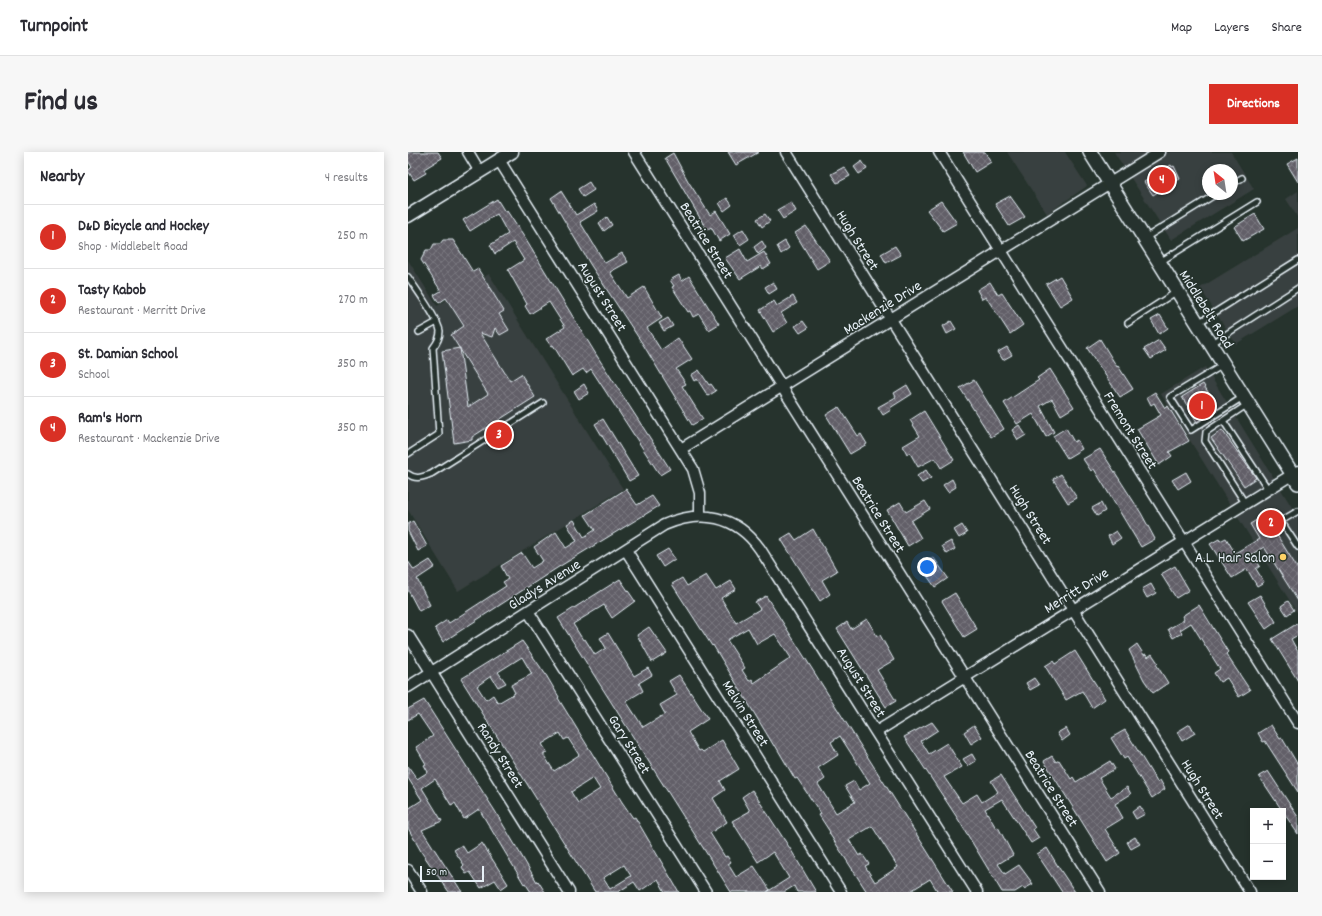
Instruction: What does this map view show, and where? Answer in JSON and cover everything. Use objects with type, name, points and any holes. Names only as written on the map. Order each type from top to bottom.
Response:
[{"type":"main road","name":"Middlebelt Road","points":[[1090,152],[1210,344],[1296,476]]},
{"type":"street","points":[[468,152],[480,172]]},
{"type":"street","points":[[408,216],[512,152]]},
{"type":"street","name":"Beatrice Street","points":[[634,152],[1100,892]]},
{"type":"street","name":"Hugh Street","points":[[786,152],[1250,892]]},
{"type":"street","name":"Fremont Street","points":[[939,152],[1298,723]]},
{"type":"street","name":"Mackenzie Drive","points":[[681,449],[1160,152]]},
{"type":"street","name":"August Street","points":[[499,160],[681,449]]},
{"type":"street","points":[[681,449],[693,469],[698,482],[701,502],[700,516]]},
{"type":"street","name":"Merritt Drive","points":[[876,732],[1245,503],[1268,489],[1296,476]]},
{"type":"street","name":"August Street","points":[[700,516],[716,518],[732,523],[746,533],[756,543],[977,892]]},
{"type":"street","name":"Gladys Avenue","points":[[408,687],[664,525],[676,520],[700,516]]},
{"type":"street","name":"Melvin Street","points":[[626,550],[841,892]]},
{"type":"street","name":"Gary Street","points":[[528,611],[706,892]]},
{"type":"street","name":"Randy Street","points":[[408,635],[569,892]]},
{"type":"street","points":[[408,870],[422,892]]},
{"type":"lane","points":[[1238,180],[1242,178]]},
{"type":"lane","points":[[1144,238],[1206,200]]},
{"type":"lane","points":[[1159,263],[1257,202]]},
{"type":"lane","points":[[1197,323],[1298,260]]},
{"type":"lane","points":[[408,278],[437,322],[440,330],[438,343],[433,348],[440,434],[408,454]]},
{"type":"lane","points":[[1210,344],[1298,288]]},
{"type":"lane","points":[[1128,323],[1177,291]]},
{"type":"lane","points":[[419,332],[437,322]]},
{"type":"lane","points":[[1223,364],[1170,397],[1191,430],[1246,400]]},
{"type":"lane","points":[[1245,503],[1205,441],[1206,432],[1224,422],[1246,400]]},
{"type":"lane","points":[[408,474],[413,478],[431,474],[543,403]]},
{"type":"lane","points":[[1224,422],[1268,489]]},
{"type":"lane","points":[[1298,511],[1281,521],[1298,548]]},
{"type":"shaded area","points":[[1007,152],[1065,152],[1087,186],[1047,214]]},
{"type":"shaded area","points":[[1114,152],[1231,152],[1254,189],[1238,199],[1238,164],[1202,164],[1202,200],[1236,200],[1171,240]]},
{"type":"shaded area","points":[[1298,191],[1298,218],[1286,199]]},
{"type":"shaded area","points":[[1298,228],[1298,306],[1236,344],[1200,288]]},
{"type":"shaded area","points":[[408,260],[437,306],[489,274],[623,489],[458,591],[408,510]]},
{"type":"shaded area","points":[[1205,367],[1298,517],[1298,614],[1161,394]]},
{"type":"building","points":[[408,152],[438,152],[442,158],[424,169],[426,173],[414,180],[408,171],[412,167],[408,161]]},
{"type":"building","points":[[728,152],[759,152],[736,165]]},
{"type":"building","points":[[963,152],[985,152],[991,162],[975,172]]},
{"type":"building","points":[[673,153],[688,181],[710,215],[716,211],[730,234],[719,241],[711,227],[707,230],[665,158]]},
{"type":"building","points":[[1298,158],[1298,182],[1287,164]]},
{"type":"building","points":[[862,161],[867,169],[859,174],[854,167]]},
{"type":"building","points":[[1171,165],[1172,167],[1174,166],[1180,179],[1153,195],[1144,182]]},
{"type":"building","points":[[844,167],[850,176],[837,183],[831,174]]},
{"type":"building","points":[[589,182],[594,190],[583,197],[578,189]]},
{"type":"building","points":[[561,191],[576,215],[594,204],[598,211],[580,222],[605,263],[622,253],[628,262],[610,272],[627,298],[644,287],[662,318],[647,328],[661,350],[678,338],[692,359],[676,369],[686,384],[682,386],[703,419],[692,425],[644,346],[590,264],[551,198]]},
{"type":"building","points":[[1010,196],[1025,217],[1009,226],[995,204]]},
{"type":"building","points":[[727,198],[732,205],[724,211],[719,203]]},
{"type":"building","points":[[497,199],[505,212],[507,211],[526,240],[597,356],[670,469],[660,475],[591,369],[586,373],[583,369],[572,376],[553,345],[551,346],[546,339],[565,327],[549,302],[530,314],[525,306],[527,304],[508,270],[524,260],[513,242],[495,254],[490,245],[508,234],[497,214],[470,231],[463,220]]},
{"type":"building","points":[[941,201],[957,223],[943,231],[927,210]]},
{"type":"building","points":[[791,202],[796,211],[783,219],[777,210]]},
{"type":"building","points":[[765,214],[770,221],[762,227],[757,219]]},
{"type":"building","points":[[1255,214],[1264,229],[1243,241],[1234,227]]},
{"type":"building","points":[[607,217],[612,225],[604,231],[599,223]]},
{"type":"building","points":[[806,226],[830,261],[817,269],[795,233]]},
{"type":"building","points":[[743,229],[749,239],[740,245],[734,235]]},
{"type":"building","points":[[443,240],[453,240],[473,272],[478,269],[504,311],[499,314],[509,330],[500,335],[495,328],[492,337],[480,333],[510,381],[521,374],[535,397],[472,437],[472,440],[454,443],[442,351],[459,348],[451,335],[464,326],[446,298],[439,303],[434,295],[441,291],[421,260],[426,250],[431,250],[434,244],[440,244]],"holes":[[[460,350],[488,394],[468,407]]]},
{"type":"building","points":[[762,241],[766,248],[758,254],[754,247]]},
{"type":"building","points":[[785,241],[789,248],[781,254],[777,246]]},
{"type":"building","points":[[895,246],[901,255],[886,263],[881,254]]},
{"type":"building","points":[[740,249],[747,262],[764,252],[771,264],[763,269],[761,266],[740,279],[725,258]]},
{"type":"building","points":[[679,275],[682,281],[689,276],[719,324],[709,330],[699,314],[693,317],[690,311],[688,312],[672,287],[674,286],[670,280]]},
{"type":"building","points":[[1060,276],[1073,298],[1060,306],[1046,284]]},
{"type":"building","points":[[773,282],[777,289],[769,294],[765,287]]},
{"type":"building","points":[[990,282],[998,295],[1002,293],[1023,325],[1010,334],[986,297],[982,299],[977,290]]},
{"type":"building","points":[[793,296],[797,303],[781,313],[787,323],[773,332],[760,310],[774,301],[777,306]]},
{"type":"building","points":[[1160,315],[1168,328],[1159,334],[1151,320]]},
{"type":"building","points":[[668,318],[673,326],[664,331],[659,323]]},
{"type":"building","points":[[803,321],[808,328],[800,333],[795,326]]},
{"type":"building","points":[[951,321],[956,329],[947,334],[943,326]]},
{"type":"building","points":[[1100,339],[1117,367],[1118,366],[1133,389],[1120,397],[1087,348]]},
{"type":"building","points":[[1159,340],[1166,350],[1151,359],[1144,349]]},
{"type":"building","points":[[1007,347],[1012,355],[1003,360],[998,352]]},
{"type":"building","points":[[1050,369],[1074,407],[1061,415],[1052,399],[1040,406],[1054,432],[1046,437],[1033,414],[1017,424],[1004,403],[1039,380],[1037,378]]},
{"type":"building","points":[[699,370],[709,385],[711,384],[716,391],[708,396],[697,379],[694,381],[691,375]]},
{"type":"building","points":[[974,380],[1004,429],[991,437],[960,388]]},
{"type":"building","points":[[584,384],[589,393],[579,399],[574,391]]},
{"type":"building","points":[[1203,384],[1218,408],[1197,422],[1182,397]]},
{"type":"building","points":[[907,385],[912,394],[890,408],[891,410],[883,415],[878,407],[896,397],[894,393]]},
{"type":"building","points":[[1155,392],[1165,408],[1168,406],[1189,441],[1169,452],[1172,456],[1159,465],[1137,429],[1161,415],[1154,403],[1151,405],[1147,397]]},
{"type":"building","points":[[839,407],[858,436],[861,434],[867,444],[850,454],[826,415]]},
{"type":"building","points":[[924,411],[954,460],[941,468],[935,458],[918,467],[910,453],[907,454],[903,446],[920,436],[910,420]]},
{"type":"building","points":[[603,419],[638,476],[629,481],[595,424]]},
{"type":"building","points":[[1019,425],[1026,435],[1018,440],[1012,430]]},
{"type":"building","points":[[1066,428],[1074,442],[1077,440],[1082,449],[1067,458],[1053,436]]},
{"type":"building","points":[[1222,430],[1256,478],[1244,486],[1211,438]]},
{"type":"building","points":[[1100,449],[1141,513],[1155,539],[1141,547],[1094,469],[1091,471],[1083,459]]},
{"type":"building","points":[[926,470],[931,478],[922,483],[917,476]]},
{"type":"building","points":[[1186,472],[1191,481],[1178,489],[1172,480]]},
{"type":"building","points":[[1061,474],[1077,498],[1068,503],[1053,479]]},
{"type":"building","points":[[952,479],[956,487],[948,492],[943,485]]},
{"type":"building","points":[[626,489],[637,505],[652,496],[659,506],[557,568],[443,642],[435,628],[447,620],[449,623],[506,586],[503,582],[508,579],[501,566],[522,553],[532,568],[543,561],[534,547],[556,532],[566,548],[577,541],[567,524],[574,520],[584,537],[595,530],[585,515]]},
{"type":"building","points":[[925,501],[930,509],[911,521],[921,538],[908,546],[887,510],[900,502],[906,512]]},
{"type":"building","points":[[1101,503],[1105,511],[1097,516],[1092,508]]},
{"type":"building","points":[[1270,512],[1280,528],[1275,532],[1298,569],[1298,601],[1264,547],[1252,554],[1260,566],[1256,569],[1264,582],[1257,586],[1247,569],[1232,578],[1210,544],[1219,539],[1220,541],[1226,538],[1235,553],[1259,539],[1250,524]]},
{"type":"building","points":[[413,521],[427,546],[418,551],[408,531],[408,524]]},
{"type":"building","points":[[962,525],[967,533],[959,538],[954,530]]},
{"type":"building","points":[[813,529],[837,571],[822,580],[830,594],[820,601],[781,539],[791,533],[796,540]]},
{"type":"building","points":[[1116,531],[1121,538],[1112,544],[1108,536]]},
{"type":"building","points":[[951,541],[955,549],[947,554],[942,546]]},
{"type":"building","points":[[668,549],[675,559],[663,567],[656,556]]},
{"type":"building","points":[[933,557],[948,578],[935,587],[920,566]]},
{"type":"building","points":[[430,560],[435,567],[417,579],[430,605],[419,611],[408,590],[408,561],[414,570]]},
{"type":"building","points":[[1175,566],[1189,590],[1176,598],[1161,574]]},
{"type":"building","points":[[706,575],[716,590],[731,581],[736,589],[721,598],[736,623],[760,609],[755,602],[766,596],[953,892],[938,892],[930,879],[909,892],[867,892],[829,833],[830,832],[819,815],[821,814],[797,778],[795,779],[713,645],[712,646],[672,584],[682,578],[687,586]],"holes":[[[748,628],[757,644],[775,634],[791,658],[754,683],[752,679],[749,681],[742,670],[745,668],[727,640]],[[840,736],[870,783],[859,790],[854,781],[845,786],[855,802],[836,813],[818,784],[825,779],[818,768],[838,755],[831,742]],[[872,826],[898,867],[875,882],[865,866],[869,864],[862,854],[859,856],[849,840]]]},
{"type":"building","points":[[620,579],[635,601],[612,618],[604,605],[573,624],[595,655],[606,648],[600,638],[608,633],[634,676],[648,668],[652,675],[639,683],[643,691],[626,701],[643,727],[665,714],[660,705],[677,695],[669,681],[679,675],[708,719],[688,732],[699,751],[701,750],[703,752],[722,740],[739,769],[720,781],[725,790],[713,798],[727,822],[710,833],[725,857],[727,856],[731,862],[728,864],[736,877],[754,866],[770,890],[766,892],[731,892],[558,618]]},
{"type":"building","points":[[1151,584],[1156,593],[1147,598],[1142,589]]},
{"type":"building","points":[[955,593],[977,629],[964,637],[942,601]]},
{"type":"building","points":[[1260,595],[1276,622],[1266,629],[1248,602]]},
{"type":"building","points":[[1288,601],[1294,610],[1287,615],[1281,606]]},
{"type":"building","points":[[1199,605],[1228,652],[1226,654],[1250,690],[1239,697],[1227,678],[1220,682],[1214,673],[1220,669],[1191,623],[1180,630],[1182,633],[1173,638],[1168,629],[1184,620],[1182,616]]},
{"type":"building","points":[[867,619],[877,636],[880,635],[894,660],[877,670],[896,701],[886,707],[837,629],[847,622],[851,629]]},
{"type":"building","points":[[1298,623],[1298,635],[1291,639],[1298,652],[1298,681],[1272,639]]},
{"type":"building","points":[[649,627],[667,653],[652,662],[637,635]]},
{"type":"building","points":[[522,641],[546,675],[559,697],[558,698],[622,802],[633,818],[635,817],[679,892],[665,892],[658,879],[640,891],[634,882],[618,892],[595,892],[461,679]],"holes":[[[522,657],[532,674],[511,685],[515,693],[498,703],[493,695],[486,700],[477,686],[491,676],[498,687],[506,683],[498,672]],[[560,733],[564,740],[568,738],[579,755],[554,771],[543,754],[547,752],[542,744]],[[593,778],[600,789],[578,803],[571,792]],[[624,865],[631,876],[610,889],[603,878]]]},
{"type":"building","points":[[1137,644],[1144,655],[1146,654],[1148,657],[1152,654],[1158,663],[1156,664],[1168,683],[1153,693],[1144,680],[1129,650]]},
{"type":"building","points":[[1075,651],[1105,699],[1092,708],[1082,691],[1066,700],[1045,666],[1053,661],[1055,664]]},
{"type":"building","points":[[1034,678],[1039,685],[1030,690],[1026,683]]},
{"type":"building","points":[[424,700],[495,811],[537,882],[538,881],[545,892],[531,892],[525,883],[524,884],[479,809],[464,819],[455,803],[451,805],[435,779],[422,788],[442,821],[422,830],[462,892],[449,892],[422,853],[408,828],[408,809],[422,800],[408,778],[408,766],[417,779],[428,772],[424,765],[426,764],[416,747],[433,736],[418,714],[408,720],[408,709]]},
{"type":"building","points":[[932,722],[938,730],[921,741],[929,754],[947,743],[962,767],[944,777],[962,803],[977,794],[982,802],[998,792],[991,781],[1001,775],[1035,828],[1033,829],[1039,838],[1031,843],[1002,799],[985,809],[996,828],[998,827],[1013,855],[998,864],[1005,874],[1019,865],[1033,884],[1024,889],[1023,887],[1015,892],[1002,892],[958,819],[904,737]]},
{"type":"building","points":[[1190,724],[1195,733],[1182,741],[1177,732]]},
{"type":"building","points":[[974,725],[982,737],[971,744],[964,732]]},
{"type":"building","points":[[1271,725],[1280,739],[1282,738],[1298,765],[1298,792],[1265,741],[1263,742],[1258,733]]},
{"type":"building","points":[[1066,728],[1070,735],[1062,741],[1057,733]]},
{"type":"building","points":[[1125,730],[1157,782],[1160,780],[1165,789],[1152,798],[1127,757],[1124,759],[1111,738]]},
{"type":"building","points":[[972,754],[976,761],[968,766],[963,759]]},
{"type":"building","points":[[1052,756],[1056,762],[1059,760],[1071,779],[1073,777],[1076,782],[1110,761],[1115,769],[1099,778],[1111,797],[1127,787],[1131,794],[1115,804],[1123,818],[1105,829],[1120,853],[1107,862],[1044,761]]},
{"type":"building","points":[[1268,771],[1298,817],[1298,834],[1286,816],[1286,808],[1281,808],[1259,776]]},
{"type":"building","points":[[752,790],[816,892],[797,892],[794,886],[784,892],[767,892],[789,878],[773,852],[758,862],[732,821],[750,811],[742,797]]},
{"type":"building","points":[[1140,806],[1145,814],[1136,819],[1132,812]]},
{"type":"building","points":[[1135,837],[1140,844],[1131,849],[1127,842]]},
{"type":"building","points":[[482,843],[508,884],[501,889],[495,880],[481,888],[470,872],[466,874],[462,867],[464,865],[454,850],[462,845],[467,853]]},
{"type":"building","points":[[1047,848],[1075,892],[1062,892],[1037,854]]},
{"type":"place","name":"Ram's Horn","points":[[1162,180]]},
{"type":"place","name":"D&D Bicycle and Hockey","points":[[1202,406]]},
{"type":"place","name":"St. Damian School","points":[[499,435]]},
{"type":"place","name":"Tasty Kabob","points":[[1271,523]]},
{"type":"place","name":"A.L. Hair Salon","points":[[1283,557]]}]
